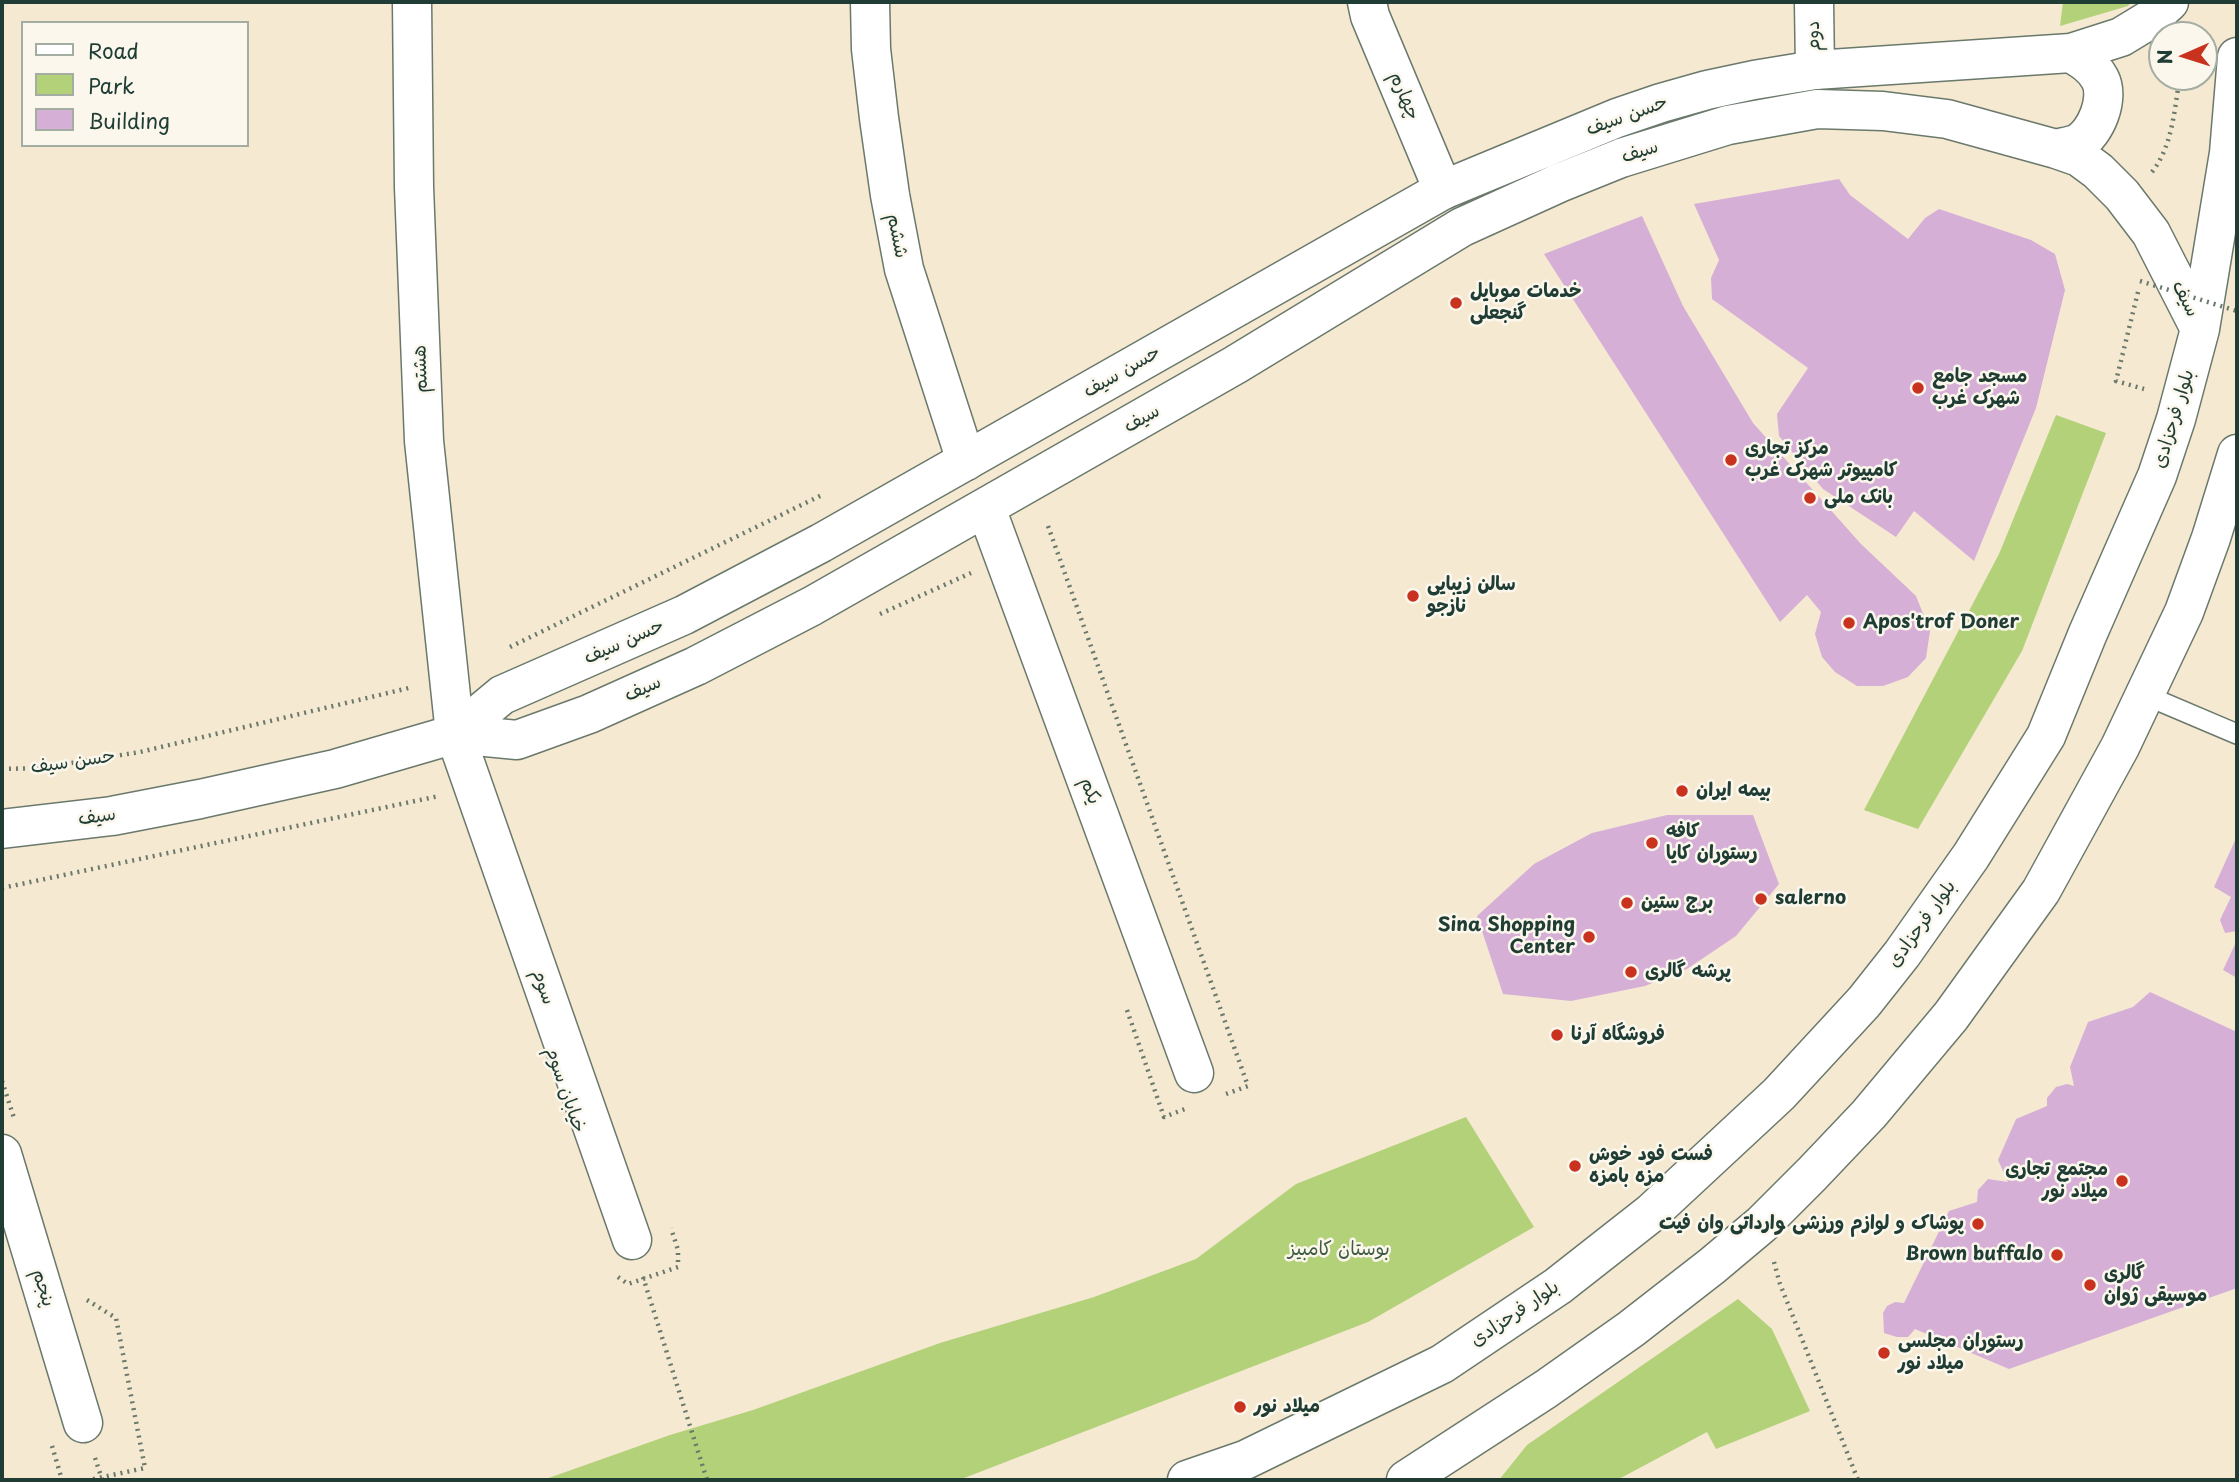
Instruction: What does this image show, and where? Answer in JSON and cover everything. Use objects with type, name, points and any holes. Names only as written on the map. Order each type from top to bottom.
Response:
[{"type":"street","name":"هشتم","points":[[412,2],[414,187],[424,441],[455,734]]},
{"type":"street","name":"ششم","points":[[870,2],[871,49],[879,118],[904,269],[966,461],[986,508]]},
{"type":"street","name":"چهارم","points":[[1367,2],[1370,16],[1443,190],[1462,227]]},
{"type":"street","name":"دوم","points":[[1814,2],[1815,71]]},
{"type":"street","points":[[1815,71],[2071,53],[2121,37],[2149,20],[2169,2]]},
{"type":"street","points":[[2056,149],[2077,143],[2090,133],[2102,101],[2101,81],[2090,64],[2071,53]]},
{"type":"street","name":"بلوار فرحزادی","points":[[1187,1480],[1245,1460],[1442,1364],[1558,1286],[1650,1213],[1762,1110],[1864,1002],[1902,954],[1971,856],[2046,736],[2157,476],[2176,419],[2200,329],[2229,153],[2237,57]]},
{"type":"street","name":"حسن سیف","points":[[455,734],[502,695],[684,615],[821,543],[1443,190],[1617,118],[1661,103],[1754,80],[1815,71]]},
{"type":"street","name":"سیف","points":[[2,829],[112,816],[200,799],[335,769],[455,734],[517,740],[589,714],[696,666],[812,606],[1235,365],[1462,227],[1621,158],[1728,125],[1817,109],[1883,111],[1947,119],[2079,157],[2122,195],[2151,233],[2200,329]]},
{"type":"street","points":[[1406,1480],[1546,1389],[1631,1329],[1762,1224],[1869,1114],[1951,1016],[2041,891],[2120,747],[2184,612],[2237,454]]},
{"type":"street","name":"یکم","points":[[986,508],[1194,1073]]},
{"type":"street","name":"سوم","points":[[455,734],[632,1240]]},
{"type":"street","name":"پنجم","points":[[2,1154],[83,1423]]},
{"type":"lane","points":[[2145,695],[2237,734]]},
{"type":"path","points":[[2144,182],[2160,161],[2168,142],[2177,91]]},
{"type":"path","points":[[2116,381],[2140,281],[2237,311]]},
{"type":"path","points":[[507,648],[826,493]]},
{"type":"path","name":"حسن سیف","points":[[2,769],[40,768],[140,752],[417,686]]},
{"type":"path","points":[[2,888],[449,794]]},
{"type":"path","points":[[612,1272],[628,1284],[678,1268],[678,1250],[669,1224]]},
{"type":"path","points":[[1762,1224],[1780,1284],[1858,1480]]},
{"type":"path","points":[[632,1240],[707,1480]]},
{"type":"green space","points":[[2063,2],[2131,2],[2128,6],[2060,26]]},
{"type":"green space","points":[[2056,415],[2106,433],[2022,651],[1918,829],[1864,810],[1999,554]]},
{"type":"green space","name":"بوستان کامبیز","points":[[1466,1117],[1534,1227],[1368,1322],[959,1480],[543,1480],[670,1435],[753,1410],[940,1343],[1094,1297],[1196,1259],[1296,1184]]},
{"type":"green space","points":[[1738,1299],[1772,1329],[1810,1411],[1716,1449],[1707,1432],[1617,1480],[1499,1480],[1527,1445]]},
{"type":"building","name":"مسجد جامع شهرک غرب","points":[[1839,179],[1850,195],[1908,239],[1925,218],[1939,209],[2031,240],[2055,254],[2065,290],[2036,408],[1974,561],[1914,511],[1896,537],[1823,489],[1779,436],[1777,414],[1808,368],[1712,299],[1711,278],[1719,260],[1694,204]]},
{"type":"building","name":"مرکز تجاری کامپیوتر شهرک غرب","points":[[1642,216],[1683,306],[1753,423],[1861,544],[1916,596],[1930,631],[1926,658],[1908,677],[1883,686],[1857,686],[1835,672],[1822,657],[1815,634],[1821,612],[1807,595],[1780,622],[1544,254]]},
{"type":"building","name":"برج ستین","points":[[1667,815],[1753,815],[1779,884],[1736,936],[1687,969],[1645,986],[1571,1001],[1503,994],[1477,916],[1534,864],[1592,833]]},
{"type":"building","points":[[2237,836],[2237,931],[2225,933],[2220,920],[2231,897],[2214,887]]},
{"type":"building","points":[[2237,940],[2237,978],[2223,970]]},
{"type":"building","name":"مجتمع تجاری میلاد نور","points":[[2150,992],[2237,1032],[2237,1288],[2009,1369],[1915,1329],[1908,1337],[1884,1333],[1883,1313],[1887,1306],[1895,1302],[1904,1303],[1949,1211],[1977,1202],[1978,1190],[1988,1179],[2008,1182],[1998,1160],[2016,1119],[2047,1106],[2047,1098],[2056,1087],[2067,1084],[2074,1086],[2070,1067],[2088,1022],[2133,1007]]},
{"type":"place","name":"خدمات موبایل گنجعلی","points":[[1456,303]]},
{"type":"place","name":"مسجد جامع شهرک غرب","points":[[1918,388]]},
{"type":"place","name":"مرکز تجاری کامپیوتر شهرک غرب","points":[[1731,460]]},
{"type":"place","name":"بانک ملی","points":[[1810,498]]},
{"type":"place","name":"سالن زیبایی نازجو","points":[[1413,596]]},
{"type":"place","name":"Apos'trof Doner","points":[[1849,623]]},
{"type":"place","name":"بیمه ایران","points":[[1682,791]]},
{"type":"place","name":"كافه رستوران كايا","points":[[1652,843]]},
{"type":"place","name":"salerno","points":[[1761,899]]},
{"type":"place","name":"برج ستین","points":[[1627,903]]},
{"type":"place","name":"Sina Shopping Center","points":[[1589,937]]},
{"type":"place","name":"پرشه گالری","points":[[1631,972]]},
{"type":"place","name":"فروشگاه آرنا","points":[[1557,1035]]},
{"type":"place","name":"فست فود خوش مزه بامزه","points":[[1575,1166]]},
{"type":"place","name":"مجتمع تجاری میلاد نور","points":[[2122,1181]]},
{"type":"place","name":"پوشاک و لوازم ورزشی وارداتی وان فیت","points":[[1978,1224]]},
{"type":"place","name":"Brown buffalo","points":[[2057,1255]]},
{"type":"place","name":"گالری موسیقی ژوان","points":[[2090,1285]]},
{"type":"place","name":"رستوران مجلسی میلاد نور","points":[[1884,1353]]},
{"type":"place","name":"میلاد نور","points":[[1240,1407]]}]
